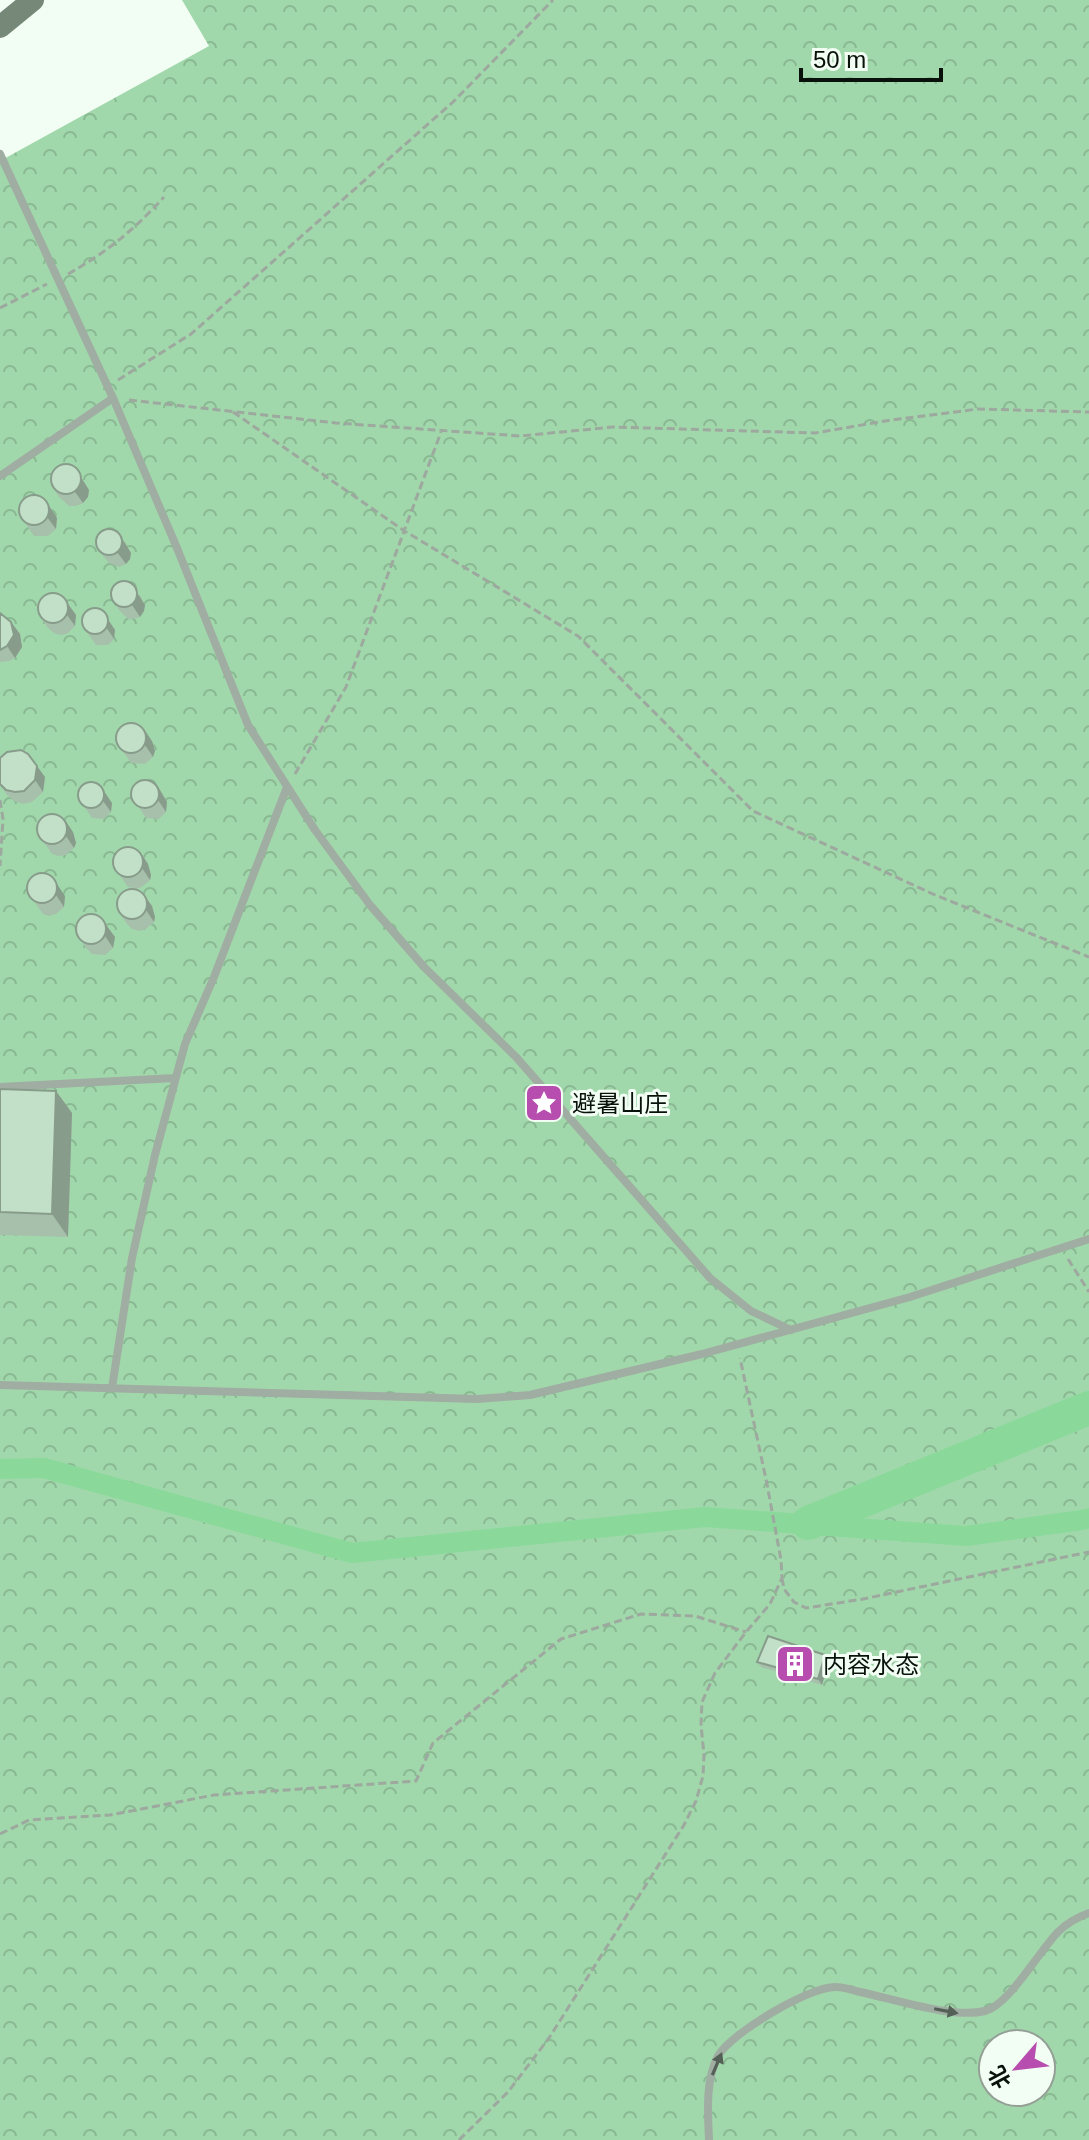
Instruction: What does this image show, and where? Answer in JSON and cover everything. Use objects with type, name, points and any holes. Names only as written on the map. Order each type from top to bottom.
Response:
[{"type":"main road","points":[[0,27],[33,0]]},
{"type":"lane","points":[[0,154],[113,398],[248,725],[315,830],[370,905],[424,967],[516,1057],[710,1278],[751,1311],[791,1330]]},
{"type":"lane","points":[[0,476],[113,398]]},
{"type":"lane","points":[[112,1388],[132,1258],[175,1078],[185,1044],[287,787]]},
{"type":"lane","points":[[0,1087],[175,1078]]},
{"type":"lane","points":[[0,1385],[477,1399],[530,1395],[910,1297],[1089,1239]]},
{"type":"lane","points":[[709,2140],[707,2112],[710,2082],[719,2055],[741,2033],[798,1997],[834,1987],[957,2014],[988,2011],[1006,1996],[1059,1931],[1089,1913]]},
{"type":"path","points":[[108,387],[191,334],[453,102],[553,0]]},
{"type":"path","points":[[0,308],[97,258],[137,227],[164,197]]},
{"type":"path","points":[[113,398],[336,423],[520,436],[613,427],[815,433],[978,409],[1089,412]]},
{"type":"path","points":[[233,412],[403,530],[578,636],[753,811],[935,895],[1089,957]]},
{"type":"path","points":[[287,787],[346,687],[441,431]]},
{"type":"path","points":[[0,800],[3,819],[0,866]]},
{"type":"path","points":[[1062,1249],[1089,1292]]},
{"type":"path","points":[[737,1344],[767,1484],[784,1589],[794,1602],[806,1608],[863,1599],[1089,1552]]},
{"type":"path","points":[[459,2140],[508,2092],[549,2038],[684,1825],[696,1801],[703,1776],[702,1702],[715,1673],[770,1604],[782,1578]]},
{"type":"path","points":[[0,1834],[29,1820],[110,1815],[214,1795],[416,1781],[433,1743],[561,1639],[641,1614],[695,1616],[746,1632]]},
{"type":"green space","name":"避暑山庄","points":[[182,0],[1089,0],[1089,2140],[0,2140],[0,161],[209,46]]},
{"type":"building","points":[[66,464],[77,468],[81,479],[77,490],[66,494],[55,490],[51,479],[55,468]]},
{"type":"building","points":[[34,495],[45,499],[49,510],[45,521],[34,525],[23,521],[19,510],[23,499]]},
{"type":"building","points":[[109,529],[118,533],[122,542],[118,551],[109,555],[100,551],[96,542],[100,533]]},
{"type":"building","points":[[124,581],[133,585],[137,594],[133,603],[124,607],[115,603],[111,594],[115,585]]},
{"type":"building","points":[[53,593],[64,597],[68,608],[64,619],[53,623],[42,619],[38,608],[42,597]]},
{"type":"building","points":[[95,608],[104,612],[108,621],[104,630],[95,634],[86,630],[82,621],[86,612]]},
{"type":"building","points":[[0,613],[11,622],[14,635],[0,650]]},
{"type":"building","points":[[131,723],[142,727],[146,738],[142,749],[131,753],[120,749],[116,738],[120,727]]},
{"type":"building","points":[[21,750],[37,766],[35,780],[24,791],[6,790],[0,784],[0,758],[7,752]]},
{"type":"building","points":[[145,780],[155,784],[159,794],[155,804],[145,808],[135,804],[131,794],[135,784]]},
{"type":"building","points":[[91,782],[100,786],[104,795],[100,804],[91,808],[82,804],[78,795],[82,786]]},
{"type":"building","points":[[52,814],[63,818],[67,829],[63,840],[52,844],[41,840],[37,829],[41,818]]},
{"type":"building","points":[[128,847],[139,851],[143,862],[139,873],[128,877],[117,873],[113,862],[117,851]]},
{"type":"building","points":[[42,873],[53,877],[57,888],[53,899],[42,903],[31,899],[27,888],[31,877]]},
{"type":"building","points":[[132,889],[143,893],[147,904],[143,915],[132,919],[121,915],[117,904],[121,893]]},
{"type":"building","points":[[91,914],[102,918],[106,929],[102,940],[91,944],[80,940],[76,929],[80,918]]},
{"type":"building","points":[[0,1089],[56,1091],[52,1214],[0,1212]]},
{"type":"building","name":"内容水态","points":[[768,1636],[825,1655],[818,1679],[757,1662]]},
{"type":"waterway","points":[[808,1523],[1089,1408]]},
{"type":"waterway","points":[[0,1469],[44,1468],[352,1553],[705,1517],[966,1536],[1089,1518]]},
{"type":"place","name":"避暑山庄","points":[[544,1103]]},
{"type":"place","name":"内容水态","points":[[795,1664]]}]
